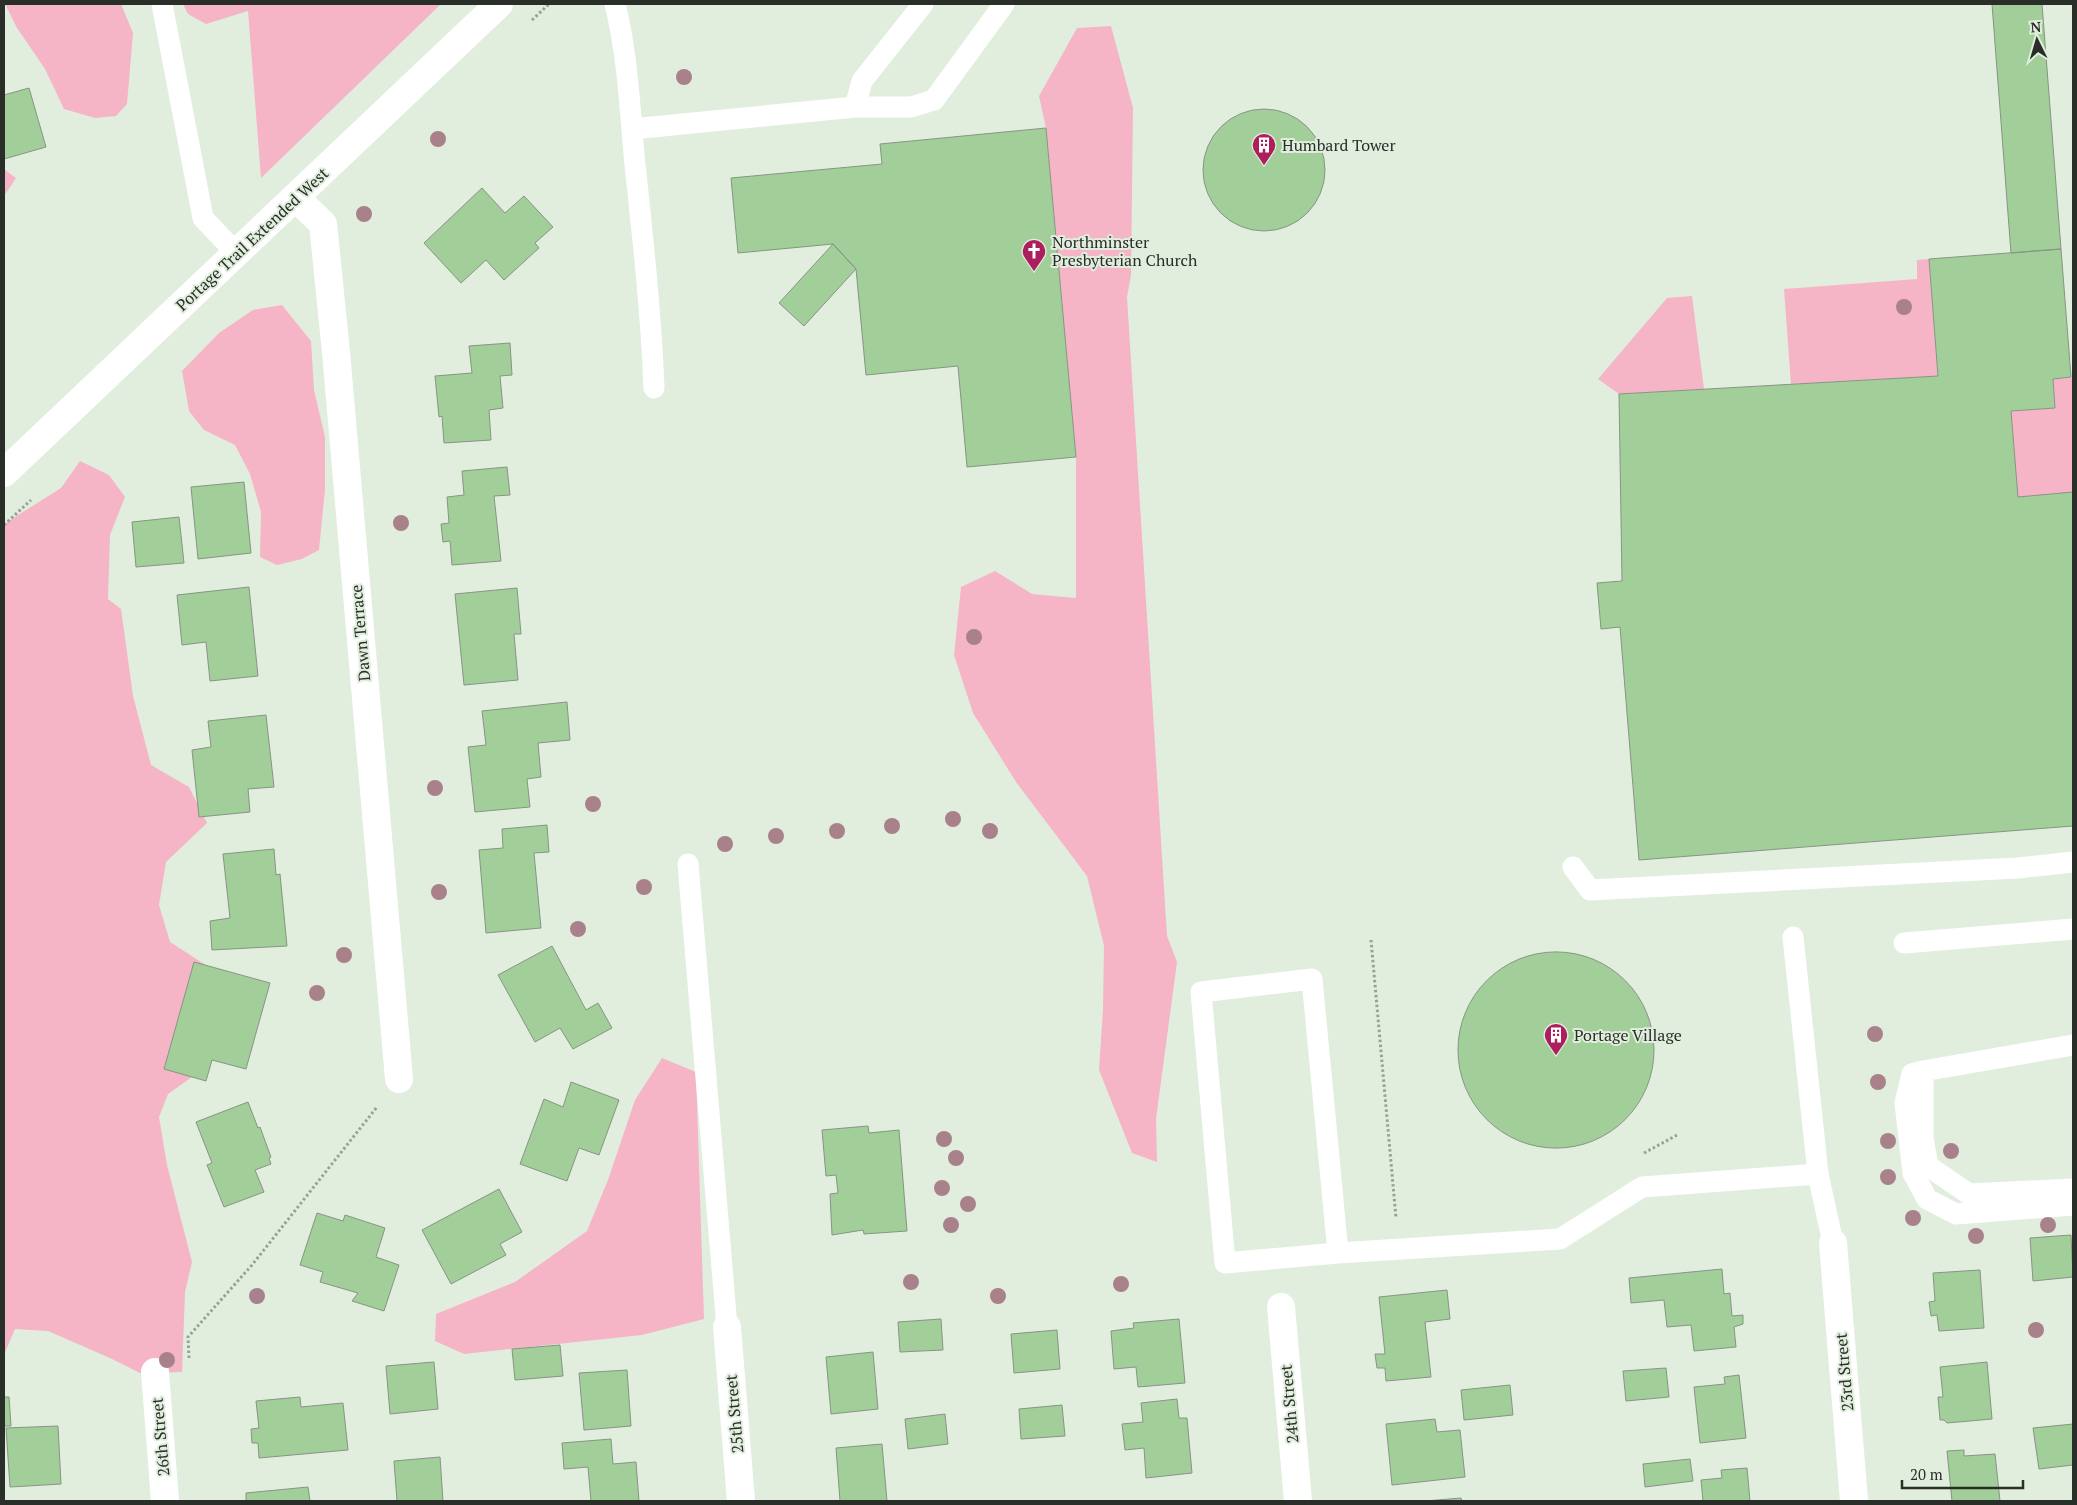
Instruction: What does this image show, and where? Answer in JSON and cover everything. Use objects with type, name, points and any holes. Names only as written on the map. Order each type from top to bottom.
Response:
[{"type":"street","name":"Portage Trail Extended West","points":[[4,473],[499,4]]},
{"type":"street","name":"Dawn Terrace","points":[[296,198],[323,224],[399,1079]]},
{"type":"street","name":"23rd Street","points":[[1833,1243],[1854,1501]]},
{"type":"street","name":"24th Street","points":[[1281,1307],[1298,1501]]},
{"type":"street","name":"25th Street","points":[[727,1327],[742,1501]]},
{"type":"street","name":"26th Street","points":[[155,1377],[165,1501]]},
{"type":"lane","points":[[162,4],[202,218],[237,254]]},
{"type":"lane","points":[[615,4],[620,24],[632,129],[652,342],[654,388]]},
{"type":"lane","points":[[855,107],[862,81],[923,4]]},
{"type":"lane","points":[[632,129],[855,107],[911,107],[934,100],[1004,4]]},
{"type":"lane","points":[[1573,868],[1590,890],[2018,868],[2073,862]]},
{"type":"lane","points":[[688,864],[727,1327]]},
{"type":"lane","points":[[1904,943],[2073,929]]},
{"type":"lane","points":[[1793,937],[1818,1174],[1833,1243]]},
{"type":"lane","points":[[1338,1253],[1312,979],[1201,992],[1225,1264],[1338,1253],[1560,1239],[1642,1187],[1818,1174]]},
{"type":"lane","points":[[2073,1045],[1912,1074],[1905,1103],[1913,1173],[1927,1199],[1956,1214],[2073,1206]]},
{"type":"lane","points":[[1923,1071],[1923,1138],[1928,1166],[1969,1194],[2073,1189]]},
{"type":"path","points":[[1371,940],[1396,1220]]},
{"type":"path","points":[[155,1377],[190,1376],[188,1337],[252,1265],[399,1079]]},
{"type":"path","points":[[1639,1156],[1679,1134]]},
{"type":"shaded area","points":[[5,4],[121,4],[133,33],[127,104],[116,116],[95,118],[64,109],[45,69],[17,28]]},
{"type":"shaded area","points":[[183,4],[441,4],[261,178],[248,11],[206,24],[188,14]]},
{"type":"shaded area","points":[[1111,26],[1133,108],[1131,275],[1127,297],[1167,936],[1177,962],[1156,1119],[1157,1162],[1132,1153],[1099,1070],[1103,1009],[1104,946],[1087,876],[1016,782],[973,713],[954,655],[961,587],[995,571],[1032,594],[1076,598],[1076,457],[1046,128],[1039,96],[1077,28]]},
{"type":"shaded area","points":[[4,169],[16,178],[4,196]]},
{"type":"shaded area","points":[[1929,259],[1938,376],[1791,384],[1784,289],[1917,279],[1917,260]]},
{"type":"shaded area","points":[[1692,296],[1704,389],[1619,394],[1598,379],[1667,298]]},
{"type":"shaded area","points":[[282,305],[311,341],[314,390],[325,437],[325,489],[319,550],[302,559],[277,565],[260,557],[261,512],[250,474],[235,445],[204,430],[189,411],[182,371],[219,333],[253,310]]},
{"type":"shaded area","points":[[2071,377],[2073,379],[2073,492],[2018,497],[2011,411],[2055,408],[2053,379]]},
{"type":"shaded area","points":[[80,461],[109,475],[125,497],[110,535],[108,599],[121,609],[133,696],[151,765],[189,787],[207,823],[166,862],[159,905],[170,942],[215,971],[209,1065],[168,1094],[159,1117],[167,1165],[192,1262],[185,1292],[182,1372],[140,1373],[48,1331],[15,1329],[4,1355],[4,524],[61,488]]},
{"type":"shaded area","points":[[662,1058],[696,1072],[704,1319],[642,1335],[464,1354],[435,1341],[436,1314],[515,1282],[587,1231],[608,1180],[635,1100]]},
{"type":"building","points":[[1992,4],[2042,4],[2061,249],[2011,253]]},
{"type":"building","points":[[29,88],[46,147],[4,159],[4,95]]},
{"type":"building","name":"Humbard Tower","points":[[1264,109],[1276,110],[1287,114],[1298,119],[1307,127],[1315,136],[1320,147],[1324,158],[1324,182],[1320,193],[1315,204],[1307,213],[1298,221],[1287,226],[1276,230],[1264,231],[1252,230],[1241,226],[1230,221],[1221,213],[1213,204],[1208,193],[1204,182],[1203,170],[1204,158],[1208,147],[1213,136],[1221,127],[1230,119],[1241,114],[1252,110]]},
{"type":"building","points":[[1046,128],[1076,457],[967,467],[958,366],[866,375],[856,269],[833,244],[738,253],[731,178],[882,164],[880,144]]},
{"type":"building","points":[[482,188],[505,213],[524,196],[553,227],[535,243],[539,248],[504,280],[486,260],[461,283],[424,243]]},
{"type":"building","points":[[833,244],[856,269],[804,326],[779,303]]},
{"type":"building","points":[[2061,249],[2071,377],[2053,379],[2055,408],[2011,411],[2018,497],[2073,492],[2073,826],[1639,860],[1620,627],[1601,629],[1597,583],[1622,581],[1619,394],[1938,376],[1929,259]]},
{"type":"building","points":[[510,343],[512,375],[500,376],[503,408],[489,410],[491,440],[444,443],[442,416],[439,417],[435,376],[472,373],[469,346]]},
{"type":"building","points":[[507,467],[510,495],[494,496],[501,561],[452,565],[450,541],[443,542],[441,524],[449,523],[447,497],[464,495],[462,471]]},
{"type":"building","points":[[244,482],[251,553],[198,559],[191,487]]},
{"type":"building","points":[[179,517],[184,563],[136,567],[132,522]]},
{"type":"building","points":[[249,587],[258,676],[210,681],[206,642],[182,645],[177,595]]},
{"type":"building","points":[[517,588],[521,634],[514,634],[518,680],[464,685],[455,594]]},
{"type":"building","points":[[567,702],[570,740],[538,743],[541,777],[527,779],[530,807],[475,812],[468,747],[486,745],[482,711]]},
{"type":"building","points":[[266,715],[274,787],[248,789],[250,812],[199,817],[192,750],[211,747],[208,721]]},
{"type":"building","points":[[547,825],[549,852],[534,853],[541,928],[486,933],[479,850],[503,848],[502,829]]},
{"type":"building","points":[[274,849],[276,875],[280,874],[287,946],[212,950],[210,921],[230,918],[223,854]]},
{"type":"building","points":[[552,946],[586,1010],[598,1003],[612,1028],[573,1049],[560,1028],[535,1042],[498,975]]},
{"type":"building","name":"Portage Village","points":[[1556,952],[1575,954],[1602,964],[1618,974],[1632,988],[1646,1013],[1652,1031],[1654,1050],[1652,1069],[1642,1096],[1632,1112],[1618,1126],[1593,1140],[1575,1146],[1556,1148],[1537,1146],[1510,1136],[1494,1126],[1480,1112],[1466,1087],[1460,1069],[1458,1050],[1460,1031],[1470,1004],[1480,988],[1494,974],[1519,960],[1537,954]]},
{"type":"building","points":[[194,962],[270,983],[246,1069],[212,1060],[206,1081],[164,1069]]},
{"type":"building","points":[[571,1082],[619,1100],[599,1155],[579,1148],[567,1181],[520,1164],[544,1099],[563,1107]]},
{"type":"building","points":[[248,1102],[258,1128],[260,1127],[271,1157],[269,1158],[271,1164],[255,1170],[264,1192],[224,1207],[207,1165],[212,1163],[196,1122]]},
{"type":"building","points":[[868,1126],[869,1133],[899,1130],[907,1231],[864,1234],[863,1230],[832,1235],[830,1194],[838,1193],[836,1175],[826,1176],[822,1130]]},
{"type":"building","points":[[499,1189],[522,1232],[500,1244],[506,1255],[451,1284],[422,1230]]},
{"type":"building","points":[[317,1213],[343,1221],[345,1215],[385,1228],[376,1257],[399,1265],[384,1311],[352,1301],[358,1293],[320,1282],[323,1272],[300,1265]]},
{"type":"building","points":[[2071,1235],[2073,1277],[2033,1281],[2030,1238]]},
{"type":"building","points":[[1722,1269],[1724,1294],[1730,1293],[1732,1316],[1743,1315],[1743,1324],[1734,1327],[1736,1347],[1694,1351],[1691,1325],[1667,1327],[1664,1300],[1631,1303],[1629,1278]]},
{"type":"building","points":[[1980,1270],[1984,1328],[1939,1331],[1937,1315],[1931,1316],[1929,1302],[1935,1301],[1933,1273]]},
{"type":"building","points":[[1447,1290],[1450,1319],[1425,1322],[1431,1377],[1386,1381],[1385,1368],[1377,1368],[1375,1354],[1385,1354],[1379,1297]]},
{"type":"building","points":[[941,1319],[943,1350],[900,1352],[898,1322]]},
{"type":"building","points":[[1179,1319],[1185,1383],[1138,1387],[1136,1367],[1114,1369],[1111,1331],[1134,1328],[1133,1323]]},
{"type":"building","points":[[1057,1330],[1060,1369],[1014,1373],[1011,1334]]},
{"type":"building","points":[[560,1345],[563,1376],[515,1380],[512,1349]]},
{"type":"building","points":[[873,1352],[878,1409],[831,1414],[826,1357]]},
{"type":"building","points":[[434,1362],[438,1409],[390,1414],[386,1366]]},
{"type":"building","points":[[1987,1362],[1992,1419],[1947,1423],[1944,1420],[1940,1420],[1938,1397],[1943,1397],[1940,1367]]},
{"type":"building","points":[[1666,1368],[1669,1397],[1626,1401],[1623,1371]]},
{"type":"building","points":[[627,1370],[631,1426],[584,1430],[579,1373]]},
{"type":"building","points":[[1739,1375],[1746,1438],[1700,1443],[1694,1387],[1725,1384],[1724,1377]]},
{"type":"building","points":[[1510,1385],[1513,1415],[1464,1420],[1461,1390]]},
{"type":"building","points":[[4,1397],[9,1397],[11,1426],[4,1426]]},
{"type":"building","points":[[300,1397],[301,1407],[343,1403],[348,1450],[259,1458],[258,1443],[252,1443],[251,1429],[259,1428],[256,1401]]},
{"type":"building","points":[[1177,1399],[1179,1418],[1187,1418],[1192,1473],[1146,1478],[1144,1448],[1125,1450],[1122,1424],[1143,1422],[1141,1403]]},
{"type":"building","points":[[1062,1405],[1065,1436],[1021,1439],[1019,1409]]},
{"type":"building","points":[[945,1414],[948,1444],[908,1449],[905,1419]]},
{"type":"building","points":[[1435,1419],[1437,1432],[1460,1430],[1465,1477],[1392,1485],[1386,1424]]},
{"type":"building","points":[[2073,1424],[2073,1465],[2039,1469],[2033,1428]]},
{"type":"building","points":[[58,1426],[61,1484],[10,1487],[6,1428]]},
{"type":"building","points":[[611,1439],[613,1464],[636,1462],[639,1501],[591,1501],[588,1467],[564,1469],[562,1443]]},
{"type":"building","points":[[882,1444],[887,1501],[840,1501],[836,1448]]},
{"type":"building","points":[[1964,1450],[1964,1456],[1995,1454],[2000,1501],[1952,1501],[1947,1451]]},
{"type":"building","points":[[440,1457],[443,1501],[397,1501],[394,1461]]},
{"type":"building","points":[[1690,1459],[1693,1481],[1645,1487],[1643,1464]]},
{"type":"building","points":[[1747,1468],[1750,1501],[1703,1501],[1701,1480],[1722,1478],[1721,1470]]},
{"type":"building","points":[[308,1487],[310,1501],[246,1501],[246,1493]]},
{"type":"building","points":[[1461,1498],[1462,1501],[1425,1501]]},
{"type":"place","name":"Humbard Tower","points":[[1264,166]]},
{"type":"place","name":"Northminster Presbyterian Church","points":[[1034,272]]},
{"type":"place","name":"Portage Village","points":[[1556,1056]]}]
